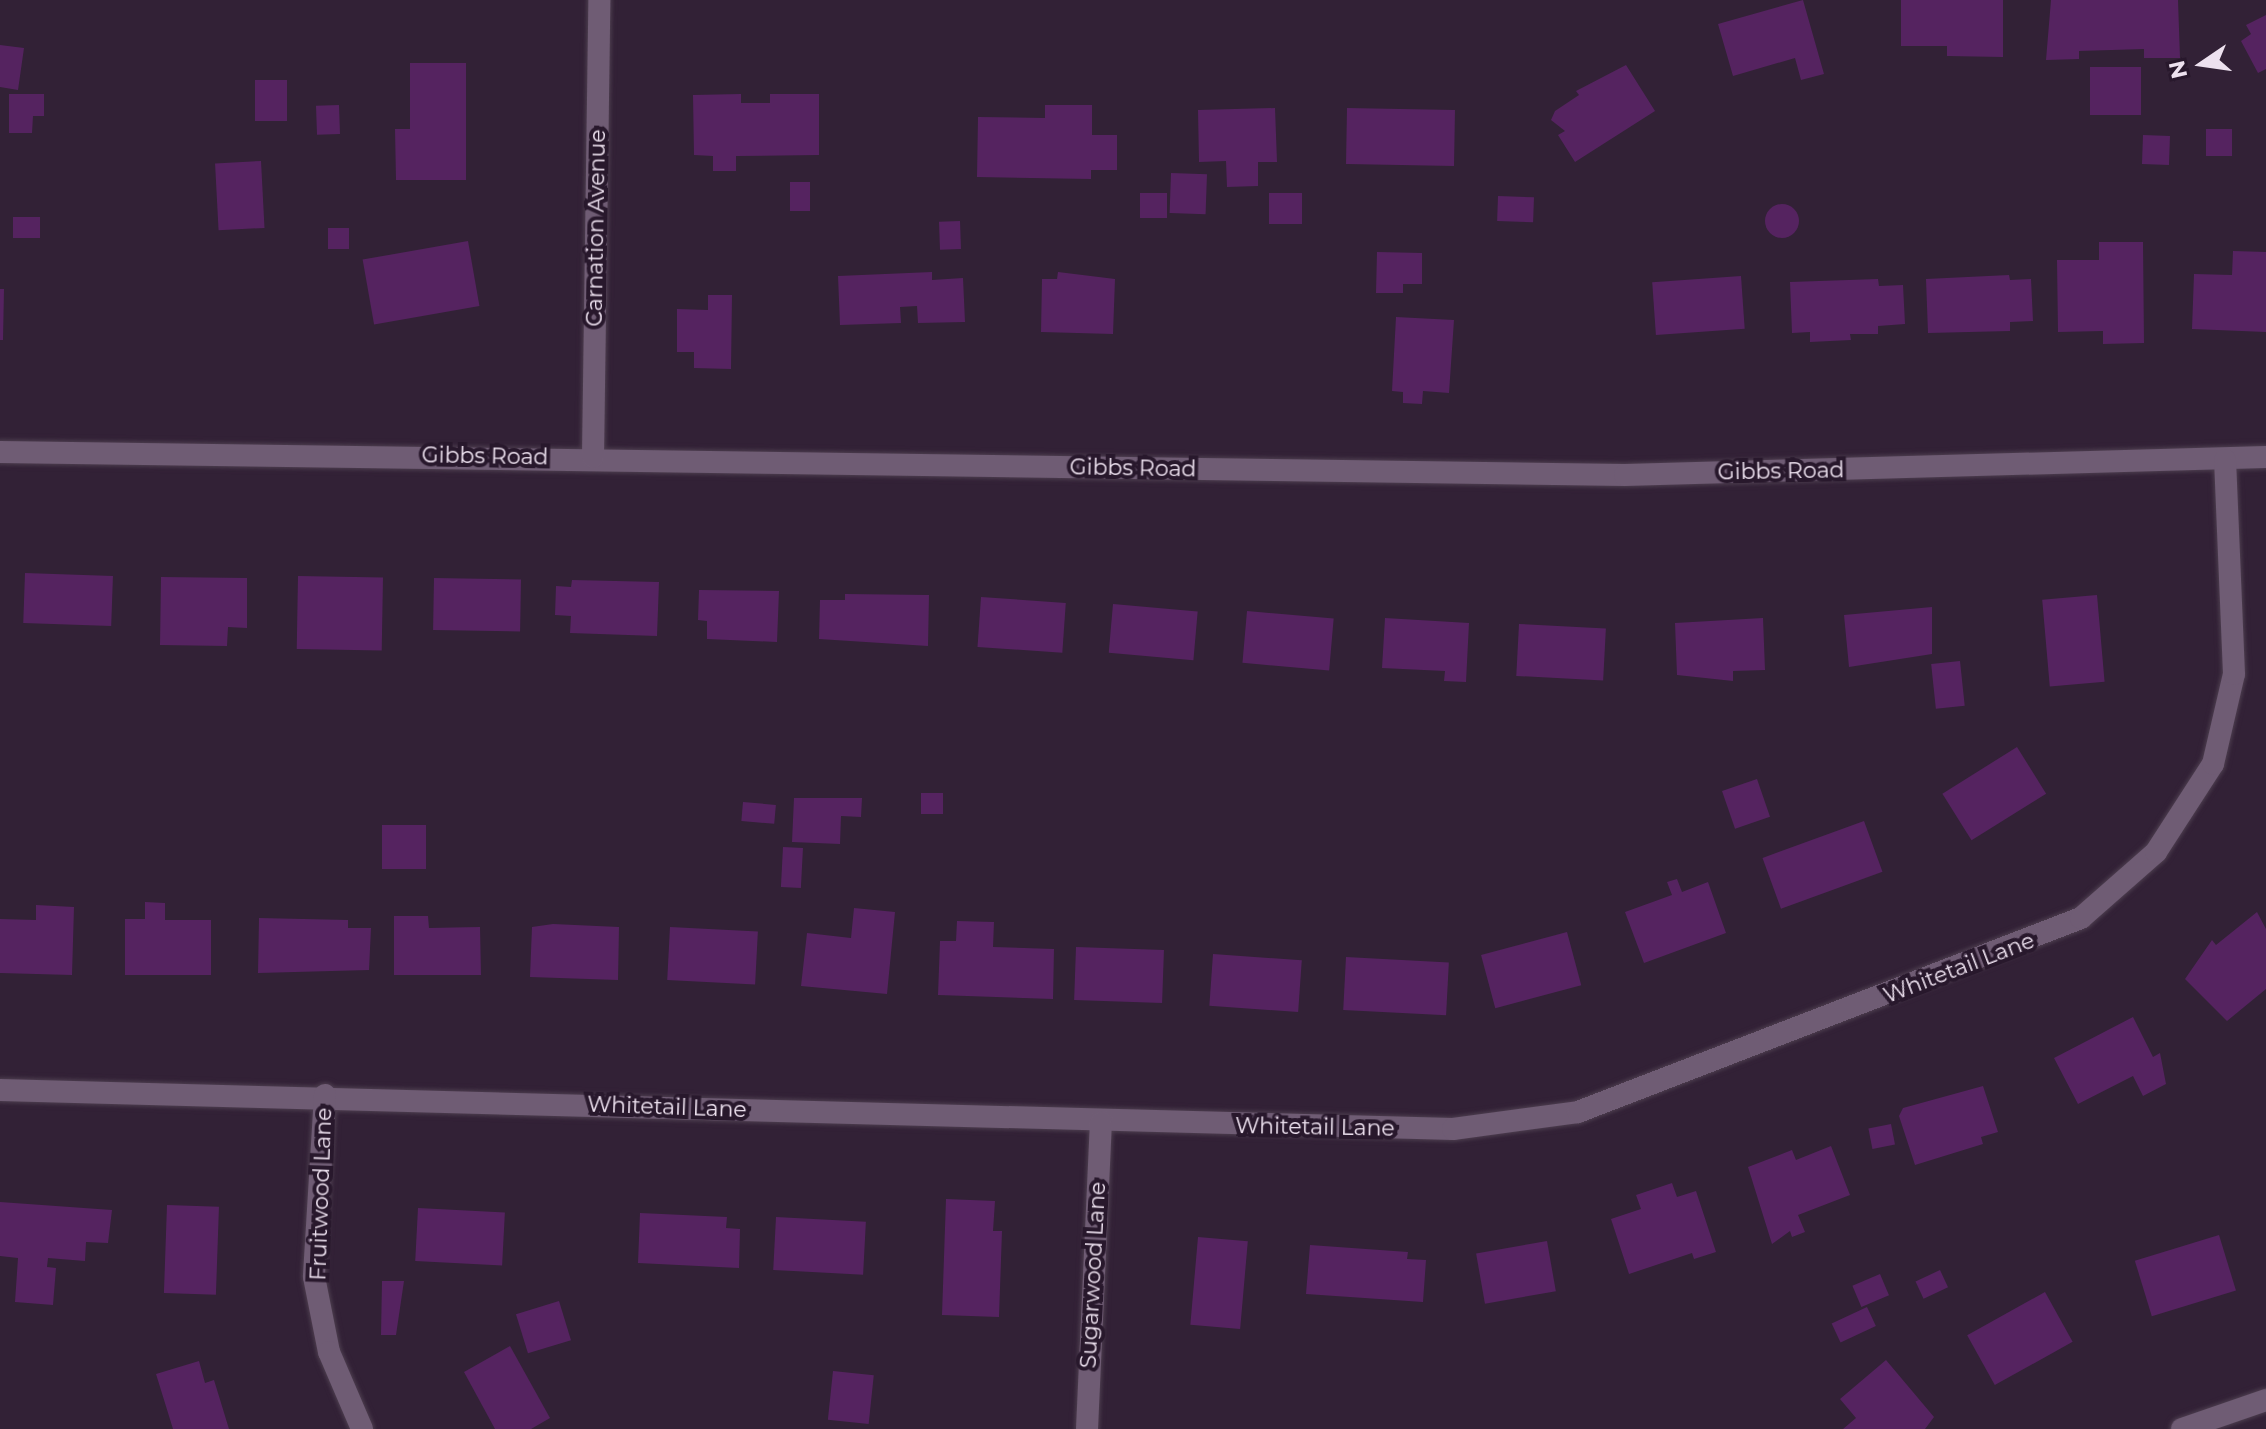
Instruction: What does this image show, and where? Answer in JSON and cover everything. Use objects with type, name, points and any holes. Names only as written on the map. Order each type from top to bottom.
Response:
[{"type":"street","name":"Carnation Avenue","points":[[593,457],[599,0]]},
{"type":"street","name":"Gibbs Road","points":[[0,452],[593,457],[1609,475],[2266,457]]},
{"type":"street","name":"Whitetail Lane","points":[[0,1090],[325,1095],[1101,1122],[1453,1129],[1524,1124],[1578,1112],[2081,918],[2156,852],[2213,764],[2234,674],[2225,460]]},
{"type":"street","name":"Fruitwood Lane","points":[[325,1095],[314,1277],[329,1352],[362,1429]]},
{"type":"street","name":"Sugarwood Lane","points":[[1087,1429],[1101,1122]]},
{"type":"street","points":[[2182,1429],[2266,1400]]},
{"type":"building","points":[[1803,0],[1824,74],[1801,80],[1795,58],[1733,76],[1718,24]]},
{"type":"building","points":[[1901,0],[2003,0],[2003,57],[1947,56],[1947,46],[1901,46]]},
{"type":"building","points":[[2051,0],[2178,0],[2180,58],[2144,58],[2144,49],[2079,51],[2079,59],[2046,60]]},
{"type":"building","points":[[2266,15],[2266,69],[2258,73],[2241,41],[2251,34],[2246,25]]},
{"type":"building","points":[[0,45],[24,48],[18,90],[0,87]]},
{"type":"building","points":[[410,63],[466,63],[466,180],[396,180],[395,129],[410,129]]},
{"type":"building","points":[[1626,65],[1655,111],[1575,162],[1558,135],[1565,131],[1551,120],[1555,111],[1579,95],[1576,91]]},
{"type":"building","points":[[2090,67],[2141,67],[2141,115],[2090,115]]},
{"type":"building","points":[[255,80],[287,80],[287,121],[255,121]]},
{"type":"building","points":[[9,94],[44,94],[44,116],[33,116],[32,133],[9,133]]},
{"type":"building","points":[[741,94],[741,103],[770,103],[770,94],[819,94],[819,155],[736,156],[736,171],[713,171],[713,156],[694,155],[693,95]]},
{"type":"building","points":[[339,105],[340,134],[317,135],[316,106]]},
{"type":"building","points":[[1045,105],[1092,105],[1092,135],[1117,135],[1117,170],[1091,170],[1091,179],[977,177],[978,117],[1045,118]]},
{"type":"building","points":[[1275,108],[1277,162],[1258,162],[1258,186],[1227,187],[1226,161],[1199,162],[1198,110]]},
{"type":"building","points":[[1347,108],[1455,110],[1454,166],[1346,164]]},
{"type":"building","points":[[2206,129],[2232,129],[2232,156],[2206,156]]},
{"type":"building","points":[[2143,135],[2170,136],[2169,165],[2142,164]]},
{"type":"building","points":[[261,161],[265,228],[219,230],[215,163]]},
{"type":"building","points":[[1171,173],[1207,174],[1206,214],[1170,213]]},
{"type":"building","points":[[790,182],[810,182],[810,211],[790,211]]},
{"type":"building","points":[[1140,193],[1167,193],[1167,218],[1140,218]]},
{"type":"building","points":[[1269,193],[1302,193],[1302,224],[1269,224]]},
{"type":"building","points":[[1498,196],[1534,197],[1533,222],[1497,221]]},
{"type":"building","points":[[1782,204],[1794,209],[1799,221],[1794,233],[1782,238],[1770,233],[1765,221],[1770,209]]},
{"type":"building","points":[[13,217],[40,217],[40,238],[13,238]]},
{"type":"building","points":[[960,221],[961,249],[940,250],[939,222]]},
{"type":"building","points":[[328,228],[349,228],[349,249],[328,249]]},
{"type":"building","points":[[468,241],[479,306],[374,325],[363,260]]},
{"type":"building","points":[[2099,242],[2143,242],[2144,343],[2103,344],[2103,331],[2058,332],[2057,260],[2099,260]]},
{"type":"building","points":[[2233,251],[2266,252],[2266,332],[2192,329],[2194,274],[2232,275]]},
{"type":"building","points":[[1377,252],[1422,253],[1422,284],[1403,284],[1403,293],[1376,293]]},
{"type":"building","points":[[932,272],[932,280],[963,278],[965,322],[918,323],[917,306],[900,307],[901,323],[840,325],[838,276]]},
{"type":"building","points":[[1058,272],[1115,279],[1113,334],[1041,332],[1042,279],[1057,279]]},
{"type":"building","points":[[2009,275],[2010,280],[2031,279],[2033,321],[2010,322],[2010,331],[1928,333],[1926,279]]},
{"type":"building","points":[[1741,276],[1745,329],[1656,335],[1652,282]]},
{"type":"building","points":[[1878,279],[1879,286],[1903,285],[1905,324],[1878,326],[1878,334],[1850,334],[1851,340],[1810,342],[1810,332],[1792,333],[1790,282]]},
{"type":"building","points":[[0,289],[4,289],[3,340],[0,340]]},
{"type":"building","points":[[708,295],[732,295],[731,369],[694,368],[694,352],[677,352],[677,309],[708,310]]},
{"type":"building","points":[[1396,317],[1454,320],[1449,393],[1423,391],[1422,404],[1403,403],[1403,392],[1392,391]]},
{"type":"building","points":[[25,573],[113,576],[111,626],[23,623]]},
{"type":"building","points":[[298,576],[383,577],[382,650],[297,649]]},
{"type":"building","points":[[161,577],[247,578],[247,628],[228,627],[227,646],[160,645]]},
{"type":"building","points":[[434,578],[521,580],[520,632],[433,630]]},
{"type":"building","points":[[572,580],[659,582],[657,636],[570,633],[571,616],[555,615],[556,586],[571,587]]},
{"type":"building","points":[[699,590],[779,591],[777,642],[707,639],[707,621],[698,620]]},
{"type":"building","points":[[845,594],[929,595],[928,646],[819,639],[820,600],[845,600]]},
{"type":"building","points":[[2097,595],[2105,682],[2050,686],[2042,600]]},
{"type":"building","points":[[981,597],[1066,603],[1062,653],[978,647]]},
{"type":"building","points":[[1113,604],[1198,611],[1193,660],[1109,653]]},
{"type":"building","points":[[1932,607],[1932,654],[1849,667],[1844,615]]},
{"type":"building","points":[[1247,611],[1334,619],[1329,670],[1242,663]]},
{"type":"building","points":[[1385,618],[1469,623],[1466,682],[1444,681],[1445,671],[1382,668]]},
{"type":"building","points":[[1763,618],[1765,670],[1733,671],[1733,681],[1677,675],[1675,623]]},
{"type":"building","points":[[1519,624],[1606,629],[1603,680],[1516,676]]},
{"type":"building","points":[[1960,661],[1965,706],[1936,709],[1931,664]]},
{"type":"building","points":[[2017,747],[2046,794],[1972,840],[1942,794]]},
{"type":"building","points":[[1757,779],[1770,817],[1735,829],[1722,791]]},
{"type":"building","points":[[921,793],[943,793],[943,814],[921,814]]},
{"type":"building","points":[[794,798],[862,798],[861,817],[841,816],[840,844],[792,842]]},
{"type":"building","points":[[743,802],[776,805],[774,824],[741,821]]},
{"type":"building","points":[[1864,821],[1882,872],[1781,909],[1763,858]]},
{"type":"building","points":[[382,825],[426,825],[426,869],[382,869]]},
{"type":"building","points":[[783,847],[803,848],[801,888],[781,887]]},
{"type":"building","points":[[1677,879],[1682,892],[1708,882],[1726,933],[1644,963],[1625,912],[1672,895],[1667,882]]},
{"type":"building","points":[[145,902],[165,903],[165,920],[211,920],[211,975],[125,975],[125,919],[145,919]]},
{"type":"building","points":[[36,905],[74,907],[72,975],[0,973],[0,919],[36,920]]},
{"type":"building","points":[[854,908],[895,912],[887,994],[801,986],[807,933],[851,938]]},
{"type":"building","points":[[2257,912],[2266,929],[2266,989],[2227,1021],[2185,979],[2212,940],[2216,945]]},
{"type":"building","points":[[394,916],[428,916],[429,928],[480,927],[481,975],[394,975]]},
{"type":"building","points":[[259,918],[348,920],[348,928],[371,928],[369,970],[258,973]]},
{"type":"building","points":[[957,921],[994,922],[993,947],[1054,949],[1053,999],[938,995],[940,941],[956,941]]},
{"type":"building","points":[[553,924],[619,927],[618,980],[530,977],[532,927]]},
{"type":"building","points":[[670,927],[758,932],[755,985],[667,980]]},
{"type":"building","points":[[1567,932],[1581,985],[1495,1008],[1481,955]]},
{"type":"building","points":[[1076,947],[1164,950],[1162,1003],[1074,1000]]},
{"type":"building","points":[[1213,954],[1302,960],[1298,1012],[1209,1006]]},
{"type":"building","points":[[1346,957],[1449,962],[1446,1015],[1343,1010]]},
{"type":"building","points":[[2133,1017],[2153,1057],[2160,1053],[2166,1084],[2143,1096],[2133,1076],[2078,1104],[2054,1058]]},
{"type":"building","points":[[1983,1086],[1998,1132],[1981,1137],[1983,1144],[1915,1165],[1899,1116],[1903,1108]]},
{"type":"building","points":[[1891,1124],[1895,1145],[1872,1149],[1868,1128]]},
{"type":"building","points":[[1831,1146],[1850,1195],[1798,1215],[1805,1232],[1792,1237],[1790,1231],[1772,1244],[1748,1167],[1792,1150],[1796,1160]]},
{"type":"building","points":[[1672,1183],[1677,1197],[1696,1191],[1716,1252],[1694,1259],[1692,1253],[1629,1274],[1611,1219],[1641,1209],[1636,1195]]},
{"type":"building","points":[[946,1199],[995,1201],[993,1231],[1002,1231],[999,1317],[942,1315]]},
{"type":"building","points":[[0,1202],[112,1210],[108,1243],[86,1242],[85,1261],[48,1258],[47,1267],[56,1268],[53,1305],[15,1302],[18,1258],[0,1256]]},
{"type":"building","points":[[167,1205],[219,1207],[216,1295],[164,1293]]},
{"type":"building","points":[[418,1208],[505,1213],[502,1265],[415,1261]]},
{"type":"building","points":[[640,1213],[727,1217],[726,1228],[740,1229],[739,1268],[638,1263]]},
{"type":"building","points":[[776,1217],[866,1222],[863,1275],[773,1270]]},
{"type":"building","points":[[2219,1235],[2236,1290],[2152,1316],[2135,1261]]},
{"type":"building","points":[[1198,1237],[1248,1241],[1240,1329],[1190,1325]]},
{"type":"building","points":[[1547,1241],[1556,1291],[1485,1304],[1476,1254]]},
{"type":"building","points":[[1310,1245],[1408,1252],[1407,1259],[1426,1260],[1423,1302],[1306,1294]]},
{"type":"building","points":[[1940,1270],[1948,1287],[1924,1299],[1916,1281]]},
{"type":"building","points":[[1880,1274],[1889,1295],[1861,1307],[1852,1286]]},
{"type":"building","points":[[382,1281],[404,1281],[396,1335],[381,1335]]},
{"type":"building","points":[[2045,1292],[2073,1342],[1995,1385],[1967,1335]]},
{"type":"building","points":[[559,1301],[571,1340],[528,1353],[516,1314]]},
{"type":"building","points":[[1867,1307],[1876,1326],[1841,1343],[1832,1323]]},
{"type":"building","points":[[510,1346],[550,1418],[531,1429],[495,1429],[464,1372]]},
{"type":"building","points":[[1886,1360],[1934,1417],[1925,1429],[1843,1429],[1856,1418],[1840,1399]]},
{"type":"building","points":[[199,1361],[205,1383],[214,1380],[229,1429],[173,1429],[156,1374]]},
{"type":"building","points":[[833,1371],[874,1375],[869,1424],[828,1420]]}]
